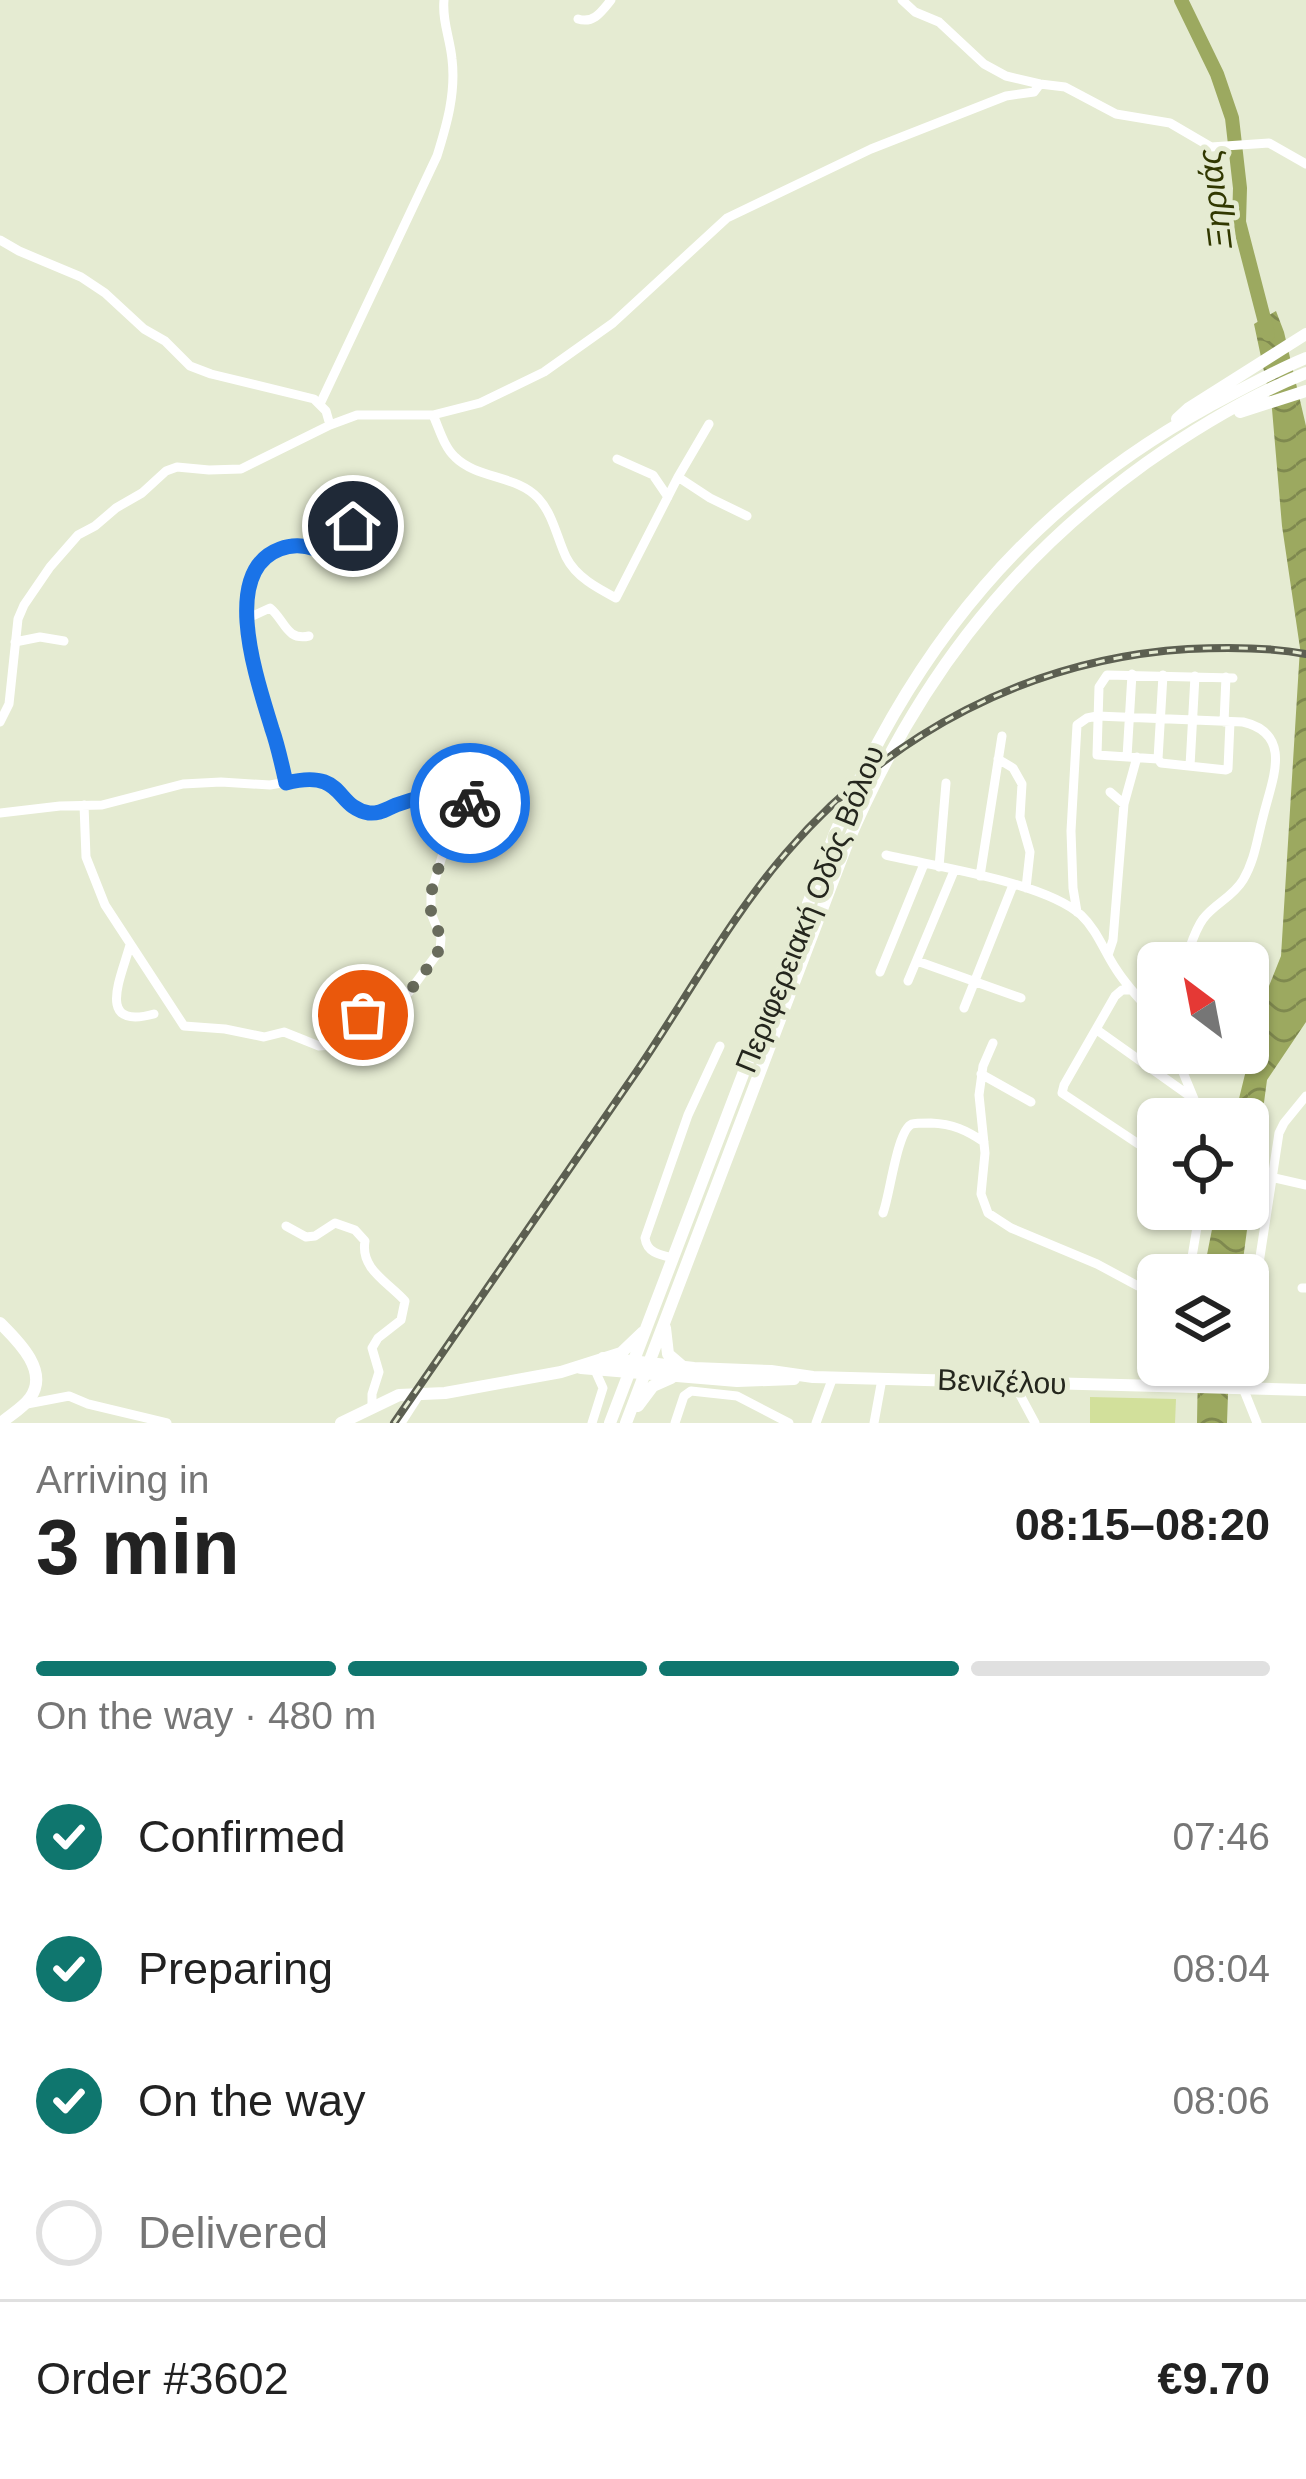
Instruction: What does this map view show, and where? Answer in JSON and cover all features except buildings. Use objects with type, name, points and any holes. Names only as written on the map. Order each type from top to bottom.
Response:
[{"type":"main road","points":[[1256,387],[1292,342],[1306,334]]},
{"type":"main road","name":"Περιφερειακή Οδός Βόλου","points":[[627,1423],[647,1326],[835,833],[883,731],[930,656],[996,571],[1077,494],[1157,436],[1300,368]]},
{"type":"main road","points":[[1256,387],[1303,391]]},
{"type":"main road","name":"Περιφερειακή Οδός Βόλου","points":[[610,1423],[665,1321],[845,850],[900,734],[946,661],[1008,584],[1079,514],[1256,387]]},
{"type":"main road","points":[[627,1423],[651,1388],[681,1372],[664,1342],[665,1321]]},
{"type":"main road","points":[[617,1404],[615,1382],[600,1365],[625,1350],[647,1326]]},
{"type":"main road","points":[[1,1330],[26,1352],[34,1369],[34,1392],[1,1423]]},
{"type":"main road","name":"Βενιζέλου","points":[[341,1423],[399,1395],[450,1393],[600,1365],[681,1372],[771,1371],[813,1377],[1240,1388]]},
{"type":"main road","points":[[1240,1388],[1306,1390]]},
{"type":"street","points":[[320,404],[437,156],[454,77],[444,0]]},
{"type":"street","points":[[578,20],[592,20],[611,0]]},
{"type":"street","points":[[902,0],[949,29],[992,69],[1014,79],[1065,86],[1123,117],[1170,123],[1203,144],[1277,146],[1306,164]]},
{"type":"street","points":[[0,722],[9,704],[20,612],[72,540],[142,493],[166,470],[177,466],[241,469],[330,425],[367,413],[433,416],[480,403],[544,372],[613,323],[719,224],[738,212],[872,148],[1006,96],[1034,92],[1040,84]]},
{"type":"street","points":[[0,240],[82,277],[190,366],[297,393],[320,404],[330,425]]},
{"type":"street","points":[[433,416],[457,459],[537,496],[574,568],[616,598],[709,424]]},
{"type":"street","points":[[617,459],[653,475],[668,498]]},
{"type":"street","points":[[678,477],[747,516]]},
{"type":"street","points":[[286,783],[259,690],[246,619],[249,587],[270,554],[285,547],[328,550],[353,526]]},
{"type":"street","points":[[246,619],[270,608],[289,633],[309,636]]},
{"type":"street","points":[[15,642],[40,637],[64,641]]},
{"type":"street","points":[[1108,955],[1132,757],[1132,674]]},
{"type":"street","points":[[1158,759],[1163,675]]},
{"type":"street","points":[[1163,675],[1230,677],[1228,769],[1097,755],[1102,678],[1163,675]]},
{"type":"street","points":[[1190,766],[1195,676]]},
{"type":"street","points":[[1078,912],[1070,830],[1075,730],[1082,721],[1097,716],[1249,723],[1265,732],[1274,747],[1275,775],[1250,867],[1235,892],[1204,917],[1193,942]]},
{"type":"street","points":[[980,876],[1002,736]]},
{"type":"street","points":[[998,759],[1012,768],[1022,786],[1020,817],[1030,852],[1026,888]]},
{"type":"street","points":[[0,813],[121,801],[183,784],[286,783],[310,778],[329,783],[355,807],[373,813],[438,795],[470,798],[447,840],[431,893],[440,950],[409,992],[365,1003],[362,1010],[371,1034],[368,1049],[351,1052],[284,1032],[264,1037],[184,1026],[105,905],[86,857],[83,806]]},
{"type":"street","points":[[939,867],[946,783]]},
{"type":"street","points":[[1110,792],[1124,804]]},
{"type":"street","points":[[886,855],[1062,901],[1092,928],[1137,996]]},
{"type":"street","points":[[880,972],[924,864]]},
{"type":"street","points":[[908,982],[955,871]]},
{"type":"street","points":[[964,1009],[1013,885]]},
{"type":"street","points":[[130,945],[117,1008],[127,1017],[154,1014]]},
{"type":"street","points":[[917,962],[1021,998]]},
{"type":"street","points":[[1131,990],[1114,996],[1061,1088],[1137,1143]]},
{"type":"street","points":[[1097,1030],[1193,1098]]},
{"type":"street","points":[[993,1043],[979,1102],[984,1142],[981,1194],[992,1218],[1137,1285]]},
{"type":"street","points":[[673,1258],[652,1251],[645,1238],[688,1115],[720,1046]]},
{"type":"street","points":[[982,1074],[1030,1102]]},
{"type":"street","points":[[1262,1254],[1281,1127],[1305,1099]]},
{"type":"street","points":[[883,1213],[898,1144],[910,1124],[946,1124],[984,1142]]},
{"type":"street","points":[[1270,1177],[1306,1185]]},
{"type":"street","points":[[286,1226],[306,1238],[335,1222],[355,1230],[365,1241],[363,1255],[368,1266],[405,1301],[401,1320],[378,1337],[372,1348],[379,1372],[372,1408]]},
{"type":"street","points":[[592,1423],[603,1388],[600,1365]]},
{"type":"street","points":[[816,1423],[833,1377]]},
{"type":"street","points":[[874,1423],[882,1378]]},
{"type":"street","points":[[1013,1382],[1036,1423]]},
{"type":"street","points":[[1240,1388],[1257,1423]]},
{"type":"street","points":[[675,1423],[687,1393],[736,1396],[789,1423]]},
{"type":"street","points":[[400,1423],[419,1395]]},
{"type":"street","points":[[22,1406],[68,1396],[167,1423]]},
{"type":"shaded area","points":[[1090,1397],[1176,1399],[1175,1423],[1090,1423]]},
{"type":"water","points":[[1276,311],[1306,426],[1306,1022],[1267,1080],[1265,1098],[1239,1098],[1245,1074],[1269,1074],[1269,986],[1281,956],[1300,648],[1282,526],[1272,409],[1254,324]]},
{"type":"water","points":[[1212,1230],[1247,1230],[1244,1254],[1207,1254]]},
{"type":"water","points":[[1198,1386],[1228,1386],[1227,1423],[1197,1423]]},
{"type":"waterway","name":"Ξηριάς","points":[[1181,0],[1217,74],[1232,118],[1239,222],[1268,334]]},
{"type":"railway","points":[[394,1423],[746,905],[826,810],[870,772],[966,710],[1073,668],[1188,649],[1306,654]]},
{"type":"way so far","points":[[363,1015],[363,1006],[370,1000],[409,992],[437,956],[441,938],[431,913],[431,893],[447,840],[470,803]]},
{"type":"route","points":[[353,526],[328,550],[294,546],[270,554],[249,587],[246,619],[256,678],[286,783],[310,778],[329,783],[367,812],[379,813],[438,795],[464,795],[470,803]]}]
